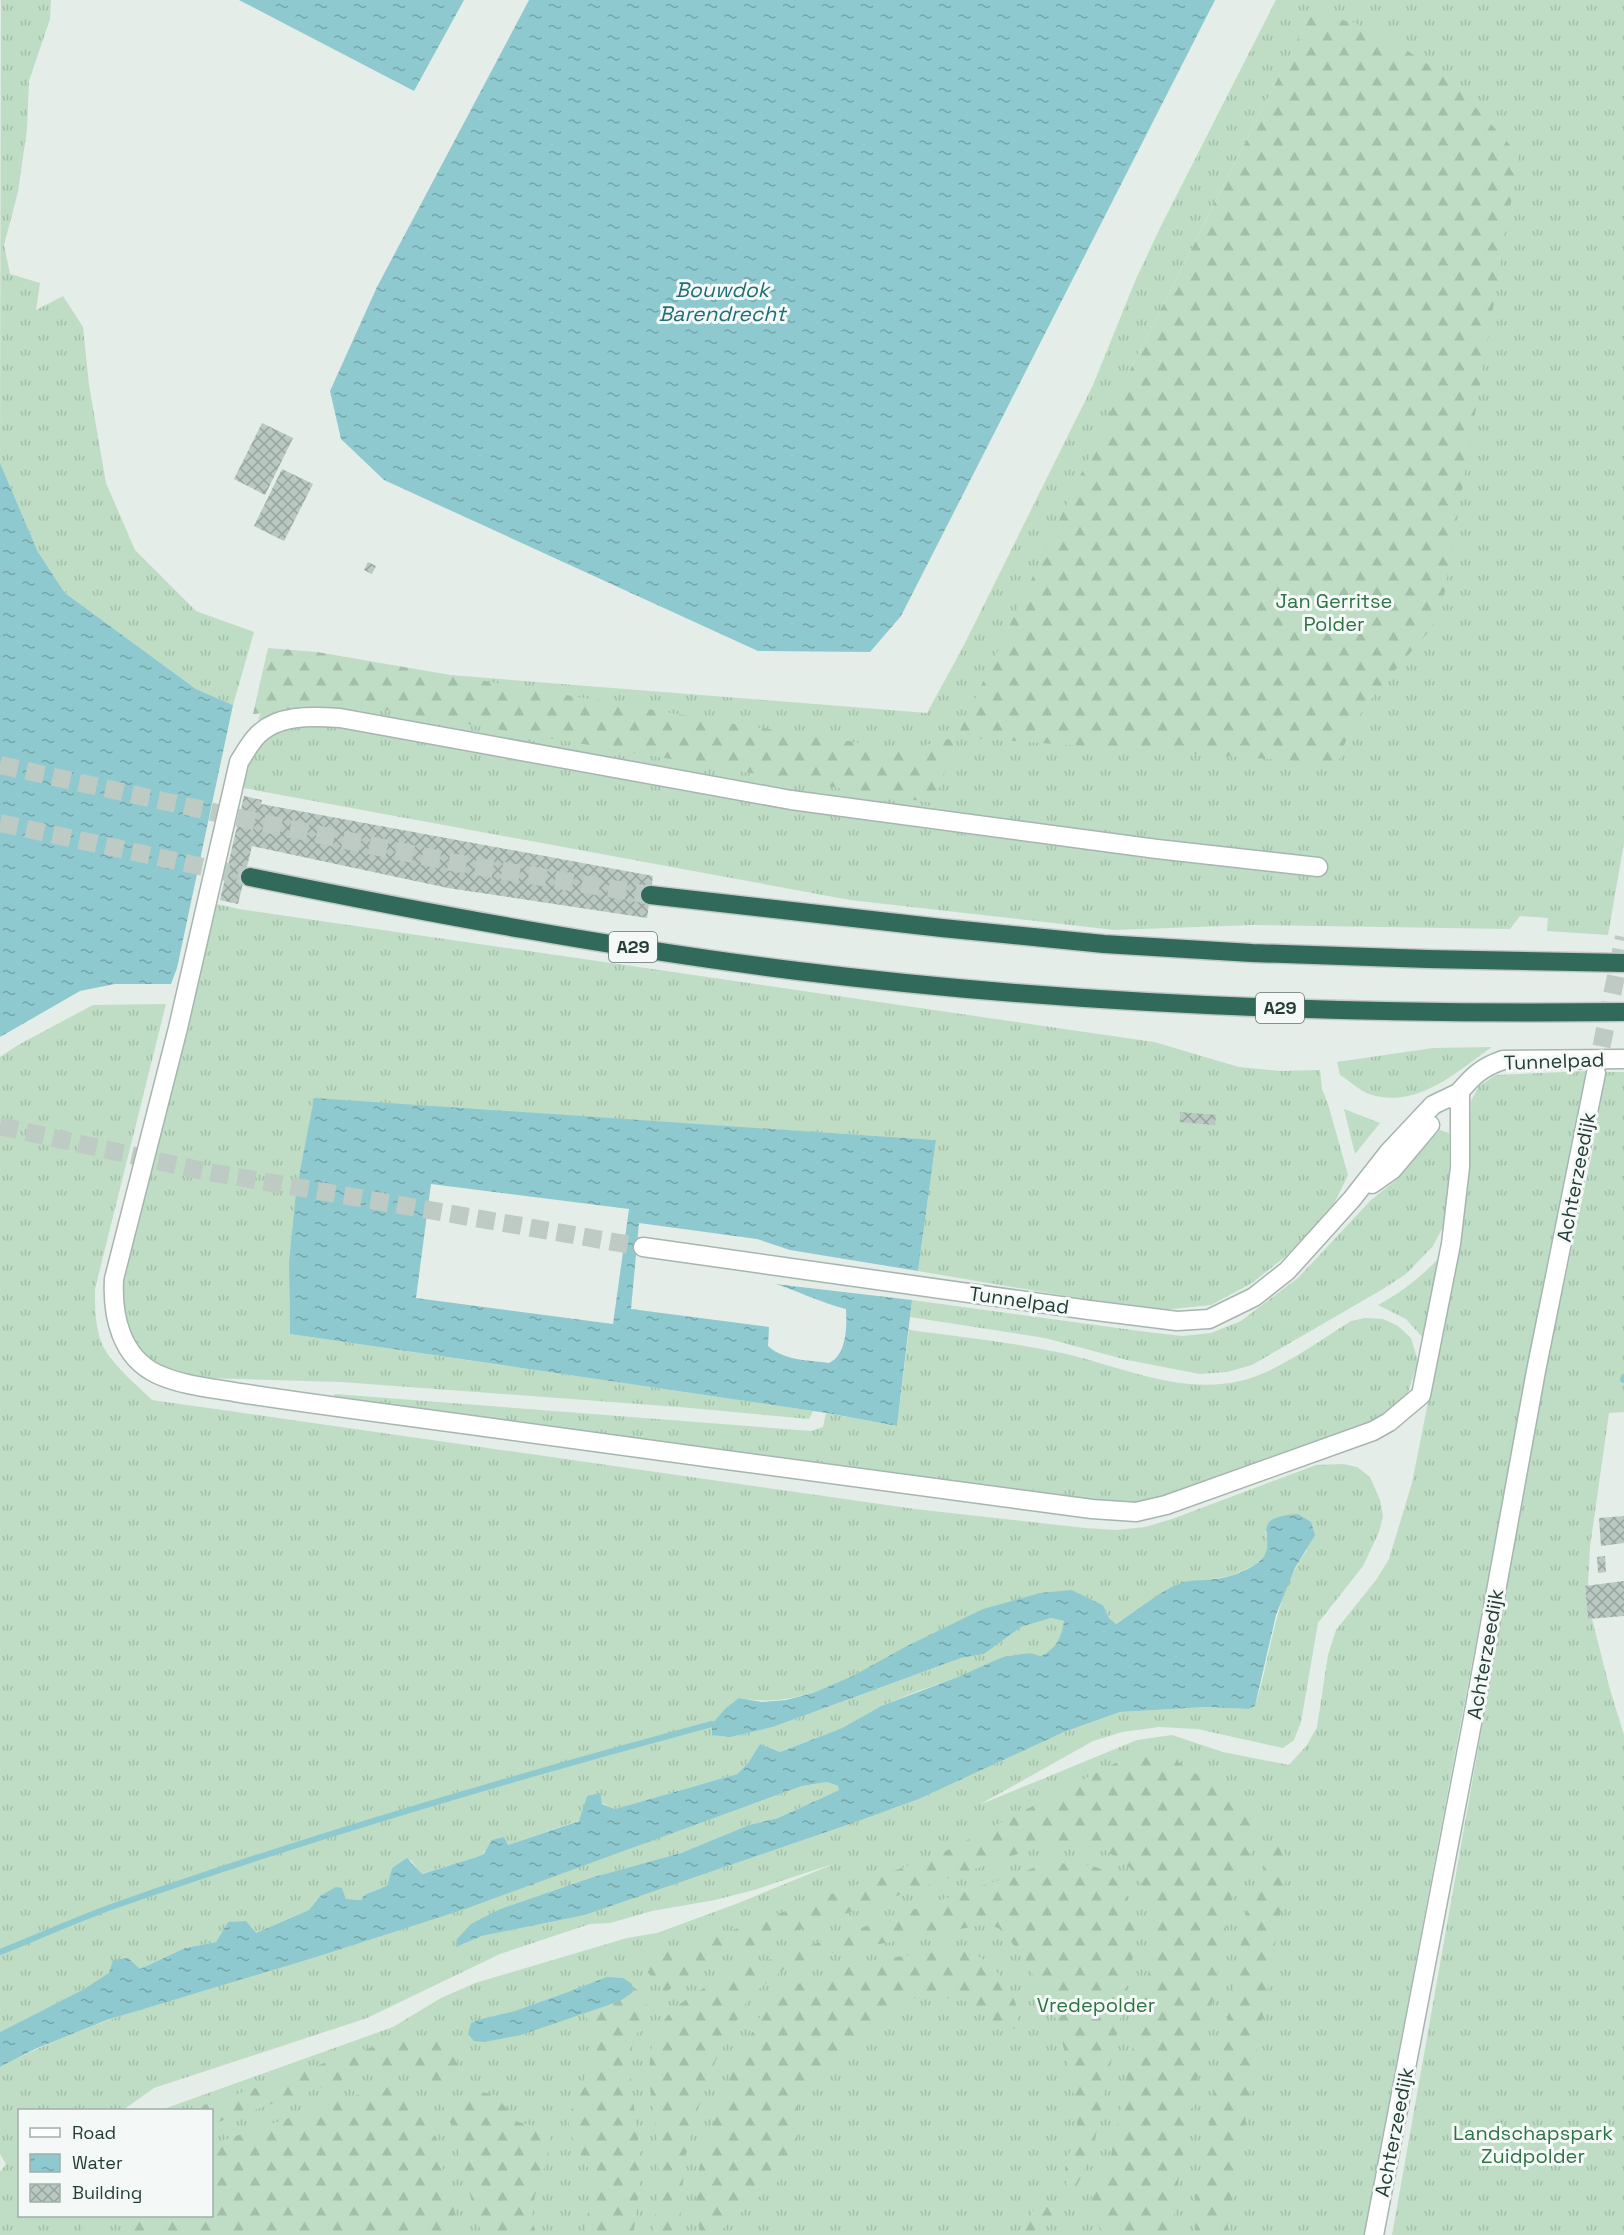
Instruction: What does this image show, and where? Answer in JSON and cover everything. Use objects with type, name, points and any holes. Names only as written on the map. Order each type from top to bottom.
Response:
[{"type":"highway","name":"A29","points":[[250,878],[589,940],[799,971],[937,985],[1072,997],[1332,1011],[1459,1014],[1624,1012]]},
{"type":"highway","points":[[650,895],[1104,944],[1381,958],[1624,963]]},
{"type":"street","points":[[1318,867],[1157,849],[791,800],[340,718],[308,716],[280,722],[257,736],[239,762],[178,1028],[114,1279],[113,1300],[118,1325],[126,1345],[137,1360],[156,1374],[183,1383],[267,1397],[708,1458],[1092,1509],[1136,1512],[1166,1505],[1373,1431],[1389,1422],[1421,1395],[1449,1255],[1461,1167],[1460,1092]]},
{"type":"street","name":"Tunnelpad","points":[[643,1247],[1089,1310],[1194,1321],[1209,1319],[1222,1314],[1273,1283],[1287,1271],[1352,1199],[1388,1153],[1433,1105],[1460,1092],[1476,1073],[1487,1066],[1503,1060],[1624,1059]]},
{"type":"street","name":"Achterzeedijk","points":[[1374,2235],[1473,1718],[1536,1371],[1596,1073]]},
{"type":"green space","points":[[1,0],[51,0],[50,19],[29,81],[27,129],[18,192],[4,245],[10,274],[40,283],[36,310],[63,296],[83,327],[89,385],[106,483],[135,550],[196,611],[254,632],[233,705],[196,689],[65,593],[38,552],[0,463]]},
{"type":"green space","name":"Jan Gerritse Polder","points":[[1276,0],[1624,0],[1624,843],[1608,935],[1547,931],[1548,918],[1520,916],[1510,929],[1253,925],[1114,930],[850,900],[238,787],[251,749],[274,661],[927,713],[963,647],[1093,385],[1136,279]],"holes":[[[1310,15],[1105,424],[1131,368]]]},
{"type":"green space","points":[[1310,15],[1353,22],[1403,48],[1449,78],[1519,155],[1442,608],[1428,632],[1367,704],[1350,732],[1338,764],[957,737],[1131,368]]},
{"type":"green space","points":[[268,648],[317,652],[735,724],[906,750],[957,737],[934,803],[345,703],[253,714]]},
{"type":"green space","points":[[212,903],[239,909],[1154,1042],[1239,1067],[1279,1071],[1320,1070],[1322,1089],[1348,1175],[1333,1206],[1285,1257],[1252,1283],[1211,1305],[1154,1311],[918,1271],[936,1140],[314,1099],[296,1191],[289,1261],[290,1334],[813,1411],[809,1419],[341,1382],[207,1378],[164,1374],[142,1364],[115,1304]]},
{"type":"green space","name":"Vredepolder","points":[[166,1004],[95,1289],[95,1310],[102,1344],[117,1366],[152,1400],[915,1509],[1116,1530],[1145,1527],[1172,1519],[1316,1465],[1343,1464],[1357,1467],[1370,1477],[1380,1500],[1383,1516],[1379,1532],[1363,1566],[1318,1623],[1301,1722],[1294,1740],[1283,1748],[1197,1729],[1159,1727],[1122,1732],[1093,1741],[979,1805],[1137,1740],[1172,1735],[1223,1752],[1289,1765],[1307,1745],[1317,1727],[1328,1655],[1336,1630],[1376,1580],[1389,1559],[1412,1483],[1460,1241],[1467,1183],[1471,1101],[1479,1086],[1496,1075],[1587,1071],[1527,1372],[1364,2235],[0,2235],[0,2172],[6,2164],[0,2154],[0,2067],[42,2047],[130,2013],[410,1926],[802,1786],[827,1782],[838,1786],[839,1790],[778,1818],[749,1825],[681,1853],[590,1878],[500,1909],[456,1947],[482,1936],[585,1915],[853,1823],[919,1799],[1064,1732],[1120,1712],[1207,1707],[1249,1709],[1255,1706],[1287,1586],[1307,1550],[1265,1531],[1269,1547],[1267,1553],[1255,1565],[1231,1576],[1178,1584],[1115,1624],[1109,1618],[1103,1605],[1072,1590],[813,1693],[776,1700],[739,1698],[731,1737],[773,1727],[961,1658],[984,1654],[1021,1627],[1051,1618],[1065,1621],[1058,1643],[1041,1656],[1030,1653],[918,1691],[881,1706],[842,1728],[780,1752],[760,1744],[748,1763],[737,1774],[615,1809],[587,1796],[580,1820],[484,1851],[483,1855],[421,1874],[411,1860],[392,1868],[387,1886],[366,1894],[361,1900],[346,1899],[342,1888],[320,1896],[309,1910],[256,1933],[228,1922],[216,1942],[185,1948],[140,1969],[114,1960],[110,1973],[84,1989],[0,2032],[0,1057],[93,1005]],"holes":[[[836,1863],[657,1933],[627,1938],[475,1983],[441,1998],[393,2027],[164,2109],[213,2109],[213,2217],[18,2217],[18,2109],[124,2109],[154,2088],[367,2018],[500,1954],[590,1924],[610,1923],[652,1911],[715,1900],[754,1890]]]},
{"type":"green space","points":[[1492,1047],[1451,1077],[1436,1085],[1421,1092],[1389,1098],[1368,1094],[1360,1089],[1340,1075],[1337,1062],[1433,1048]]},
{"type":"green space","name":"Landschapspark Zuidpolder","points":[[1606,1072],[1624,1072],[1624,1412],[1609,1413],[1590,1547],[1588,1586],[1585,1586],[1588,1619],[1592,1619],[1624,1735],[1624,2235],[1392,2235],[1544,1377],[1591,1158]]},
{"type":"green space","points":[[1344,1109],[1380,1123],[1355,1154]]},
{"type":"green space","points":[[1440,1130],[1449,1133],[1449,1200],[1445,1223],[1433,1246],[1406,1274],[1252,1365],[1227,1372],[1200,1374],[1127,1360],[1045,1338],[910,1317],[912,1300],[1182,1336],[1211,1333],[1241,1321],[1298,1278],[1371,1200],[1395,1181]]},
{"type":"green space","points":[[1440,1257],[1424,1339],[1406,1319],[1378,1305],[1411,1284]]},
{"type":"green space","points":[[1365,1318],[1383,1319],[1398,1326],[1411,1338],[1418,1361],[1408,1393],[1383,1417],[1224,1478],[1139,1505],[1114,1505],[333,1397],[335,1394],[811,1431],[823,1427],[826,1413],[897,1426],[909,1330],[1043,1349],[1172,1382],[1217,1384],[1240,1381],[1268,1371],[1297,1356],[1351,1321]]},
{"type":"green space","points":[[1146,1753],[1175,1760],[1262,1824],[1232,1897],[1174,2203],[1176,2235],[1102,2235],[1090,2201],[1110,2160],[1151,1959],[1152,1944],[1149,1901],[1144,1888],[1127,1865],[1104,1849],[1083,1845],[1041,1846],[720,1957],[684,1978],[665,1993],[645,1969],[644,1962],[650,1956],[693,1944],[792,1909],[944,1852],[1129,1756]]},
{"type":"green space","points":[[1276,1839],[1285,1854],[1287,1873],[1226,2235],[1196,2235],[1196,2196],[1247,1910]]},
{"type":"green space","name":"Vredepolder","points":[[1068,1863],[1101,1869],[1117,1882],[1131,1909],[1135,1931],[1133,1956],[1092,2154],[1072,2196],[1066,2184],[1065,2168],[1077,2128],[1076,2103],[1058,2023],[1036,1979],[1006,1934],[987,1924],[815,1956],[788,1966],[750,1996],[715,2062],[698,2109],[686,2155],[680,2207],[683,2235],[652,2235],[658,2192],[659,2159],[651,2094],[650,2057],[654,2040],[662,2024],[674,2009],[728,1974],[1045,1864]]},
{"type":"green space","points":[[938,1952],[971,1953],[989,1964],[1013,1996],[1018,2018],[1016,2028],[1002,2028],[977,2006],[950,1998],[926,1997],[906,2002],[806,2079],[798,2096],[798,2135],[792,2159],[784,2176],[716,2235],[700,2235],[696,2207],[697,2175],[734,2068],[761,2015],[772,2000],[790,1987],[837,1969],[880,1959]]},
{"type":"green space","points":[[632,1986],[645,1999],[647,2005],[633,2043],[631,2059],[631,2083],[639,2162],[633,2235],[586,2235],[586,2219],[595,2197],[595,2188],[588,2167],[572,2139],[569,2123],[570,2114],[587,2074],[591,2058],[591,2041],[586,2012],[628,1997],[633,1992]]},
{"type":"green space","points":[[431,2034],[445,2035],[456,2051],[457,2069],[453,2082],[428,2087],[418,2078],[406,2072],[379,2068],[213,2124],[213,2109],[192,2109],[297,2074],[349,2053]]},
{"type":"green space","points":[[381,2087],[397,2089],[410,2096],[427,2116],[437,2143],[462,2235],[118,2235],[126,2217],[213,2217],[213,2144]]},
{"type":"green space","points":[[477,2091],[495,2095],[518,2122],[547,2129],[550,2150],[533,2206],[533,2220],[537,2235],[482,2235],[453,2129],[441,2101]]},
{"type":"green space","points":[[1045,2199],[1061,2209],[1044,2222],[1035,2235],[1020,2235],[1034,2209]]},
{"type":"green space","points":[[85,2217],[105,2217],[99,2235],[81,2235]]},
{"type":"water","points":[[239,0],[464,0],[414,91]]},
{"type":"water","name":"Bouwdok Barendrecht","points":[[529,0],[1215,0],[901,616],[870,652],[758,651],[384,480],[341,439],[330,391],[377,287]]},
{"type":"water","points":[[0,463],[38,552],[65,593],[196,689],[233,705],[177,968],[171,984],[115,984],[80,991],[0,1037]]},
{"type":"water","points":[[314,1098],[936,1140],[918,1271],[790,1250],[757,1239],[639,1223],[631,1309],[769,1327],[768,1346],[789,1357],[829,1363],[835,1359],[845,1339],[846,1309],[775,1284],[912,1300],[897,1426],[827,1413],[290,1334],[289,1261],[296,1191]],"holes":[[[431,1184],[629,1209],[613,1324],[416,1298]]]},
{"type":"water","points":[[1298,1514],[1311,1522],[1315,1535],[1295,1568],[1276,1615],[1255,1706],[1249,1709],[1207,1707],[1120,1712],[1064,1732],[919,1799],[853,1823],[585,1915],[482,1936],[456,1947],[457,1939],[471,1924],[500,1909],[590,1878],[681,1853],[749,1825],[778,1818],[839,1790],[838,1786],[827,1782],[802,1786],[465,1909],[107,2020],[35,2049],[0,2067],[0,2032],[84,1989],[109,1973],[113,1960],[128,1958],[140,1969],[185,1948],[216,1942],[228,1922],[246,1921],[256,1933],[309,1910],[320,1896],[336,1887],[342,1888],[346,1899],[361,1900],[366,1894],[387,1886],[392,1868],[407,1858],[422,1874],[483,1855],[492,1840],[504,1837],[508,1845],[579,1821],[587,1796],[600,1793],[602,1804],[615,1809],[737,1774],[748,1763],[760,1744],[780,1752],[842,1728],[881,1706],[1003,1657],[1030,1653],[1041,1656],[1051,1650],[1057,1642],[1064,1621],[1051,1618],[1021,1627],[984,1654],[961,1658],[773,1727],[731,1737],[712,1735],[712,1724],[726,1708],[739,1698],[762,1702],[786,1700],[813,1693],[853,1676],[905,1647],[983,1609],[1040,1593],[1072,1590],[1103,1605],[1109,1618],[1116,1624],[1155,1597],[1182,1582],[1224,1578],[1253,1566],[1263,1558],[1267,1549],[1267,1526],[1271,1521],[1280,1516]]},
{"type":"water","points":[[607,1977],[623,1978],[632,1984],[633,1992],[620,2001],[521,2035],[484,2042],[474,2041],[468,2034],[471,2023],[515,2011]]},
{"type":"building","points":[[262,423],[293,438],[265,495],[234,479]]},
{"type":"building","points":[[282,469],[313,484],[284,541],[254,526]]},
{"type":"building","points":[[368,562],[376,566],[372,574],[364,570]]},
{"type":"building","points":[[244,796],[262,800],[261,804],[653,876],[647,918],[448,888],[252,846],[238,904],[220,900]]},
{"type":"building","points":[[1180,1112],[1216,1115],[1215,1125],[1180,1122]]},
{"type":"building","points":[[1624,1516],[1624,1543],[1601,1546],[1599,1518]]},
{"type":"building","points":[[1605,1556],[1606,1572],[1598,1573],[1597,1557]]},
{"type":"building","points":[[1624,1581],[1624,1616],[1588,1619],[1585,1586]]},
{"type":"waterway","points":[[0,1952],[114,1906],[336,1832],[486,1787],[712,1724]]},
{"type":"tunnel","points":[[0,765],[456,863],[650,895]]},
{"type":"tunnel","points":[[0,823],[250,877]]},
{"type":"tunnel","points":[[1596,1073],[1624,937]]},
{"type":"tunnel","points":[[0,1126],[203,1171],[643,1247]]}]
